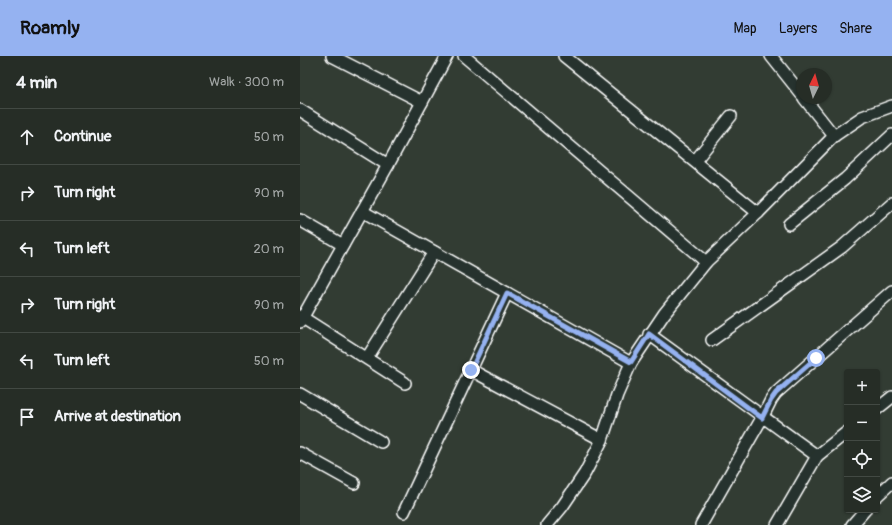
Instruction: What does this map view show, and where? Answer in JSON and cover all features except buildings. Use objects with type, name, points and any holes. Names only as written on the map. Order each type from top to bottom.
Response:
[{"type":"street","points":[[332,56],[422,102]]},
{"type":"street","points":[[405,383],[367,358],[301,319],[388,165],[447,56]]},
{"type":"street","points":[[464,56],[706,262]]},
{"type":"street","points":[[564,56],[758,213]]},
{"type":"street","points":[[771,56],[796,87]]},
{"type":"street","points":[[809,104],[834,136]]},
{"type":"street","points":[[547,525],[562,507],[586,473],[602,440],[617,395],[631,362],[649,334],[706,262],[758,213],[834,136],[862,116],[892,106]]},
{"type":"street","points":[[300,110],[388,165]]},
{"type":"street","points":[[695,161],[731,116]]},
{"type":"street","points":[[789,224],[845,179],[892,135]]},
{"type":"street","points":[[712,340],[842,247],[892,204]]},
{"type":"street","points":[[362,211],[631,362]]},
{"type":"street","points":[[300,220],[343,245]]},
{"type":"street","points":[[367,358],[434,252]]},
{"type":"street","points":[[701,525],[776,393],[892,291]]},
{"type":"street","points":[[404,512],[507,293]]},
{"type":"street","points":[[649,334],[762,418],[817,456]]},
{"type":"street","points":[[471,370],[602,440]]},
{"type":"street","points":[[300,394],[381,442]]},
{"type":"street","points":[[880,407],[892,397]]},
{"type":"street","points":[[777,525],[817,456],[844,434]]},
{"type":"street","points":[[300,453],[354,483]]},
{"type":"street","points":[[880,493],[892,482]]},
{"type":"street","points":[[852,525],[862,513]]},
{"type":"route","points":[[471,370],[507,293],[631,362],[649,334],[762,418],[776,393],[816,358]]}]
